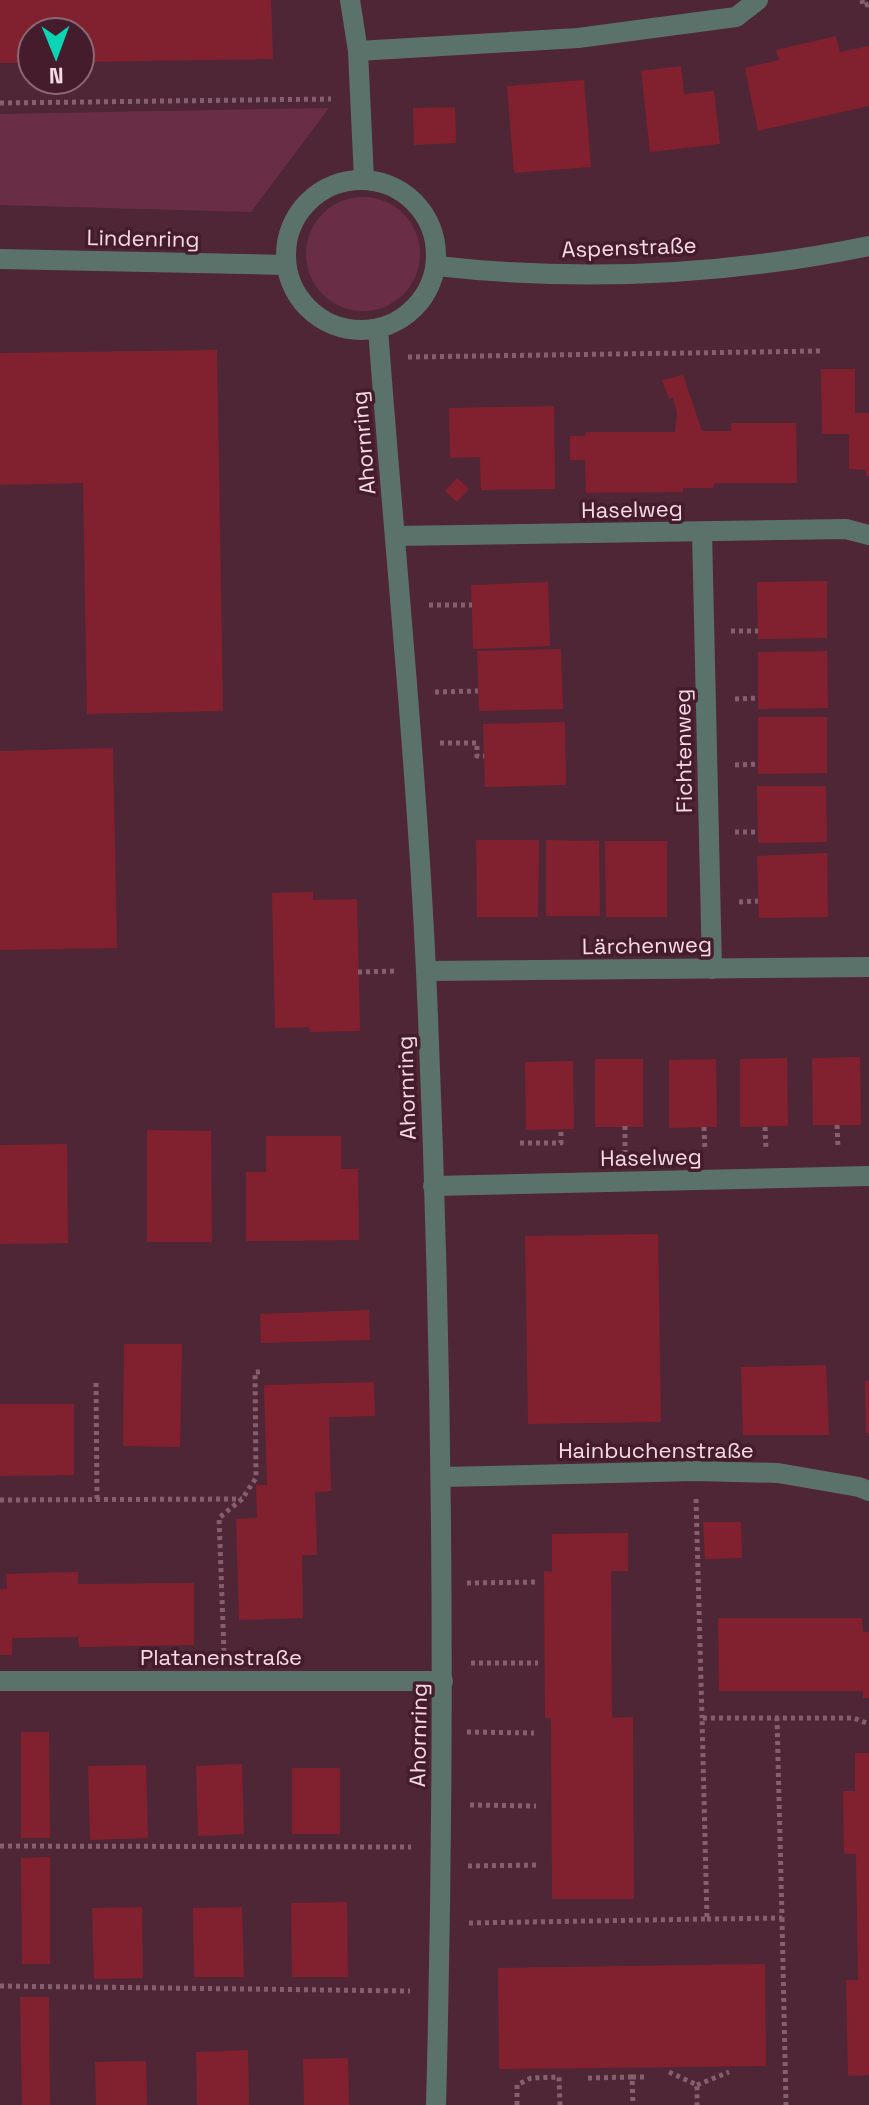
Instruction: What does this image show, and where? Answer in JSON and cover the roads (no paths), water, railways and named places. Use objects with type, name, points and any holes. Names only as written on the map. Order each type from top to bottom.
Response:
[{"type":"street","points":[[350,0],[358,51],[364,179]]},
{"type":"street","points":[[358,51],[610,34],[736,17],[758,0]]},
{"type":"street","points":[[364,179],[395,187],[420,207],[435,235],[437,266],[430,288],[417,307],[399,321],[378,329],[346,330],[317,317],[296,294],[286,265],[288,232],[305,204],[332,185],[364,179]]},
{"type":"street","name":"Aspenstraße","points":[[437,266],[491,272],[661,274],[826,255],[869,246]]},
{"type":"street","name":"Lindenring","points":[[0,259],[286,265]]},
{"type":"street","name":"Ahornring","points":[[378,329],[426,971],[442,1477],[443,1672],[436,2105]]},
{"type":"street","name":"Haselweg","points":[[395,536],[846,529],[869,535]]},
{"type":"street","name":"Fichtenweg","points":[[702,532],[712,969]]},
{"type":"street","name":"Lärchenweg","points":[[426,971],[869,967]]},
{"type":"street","name":"Haselweg","points":[[433,1186],[869,1176]]},
{"type":"street","name":"Hainbuchenstraße","points":[[442,1477],[695,1471],[778,1473],[869,1491]]},
{"type":"street","name":"Platanenstraße","points":[[0,1681],[225,1681],[443,1672]]}]
